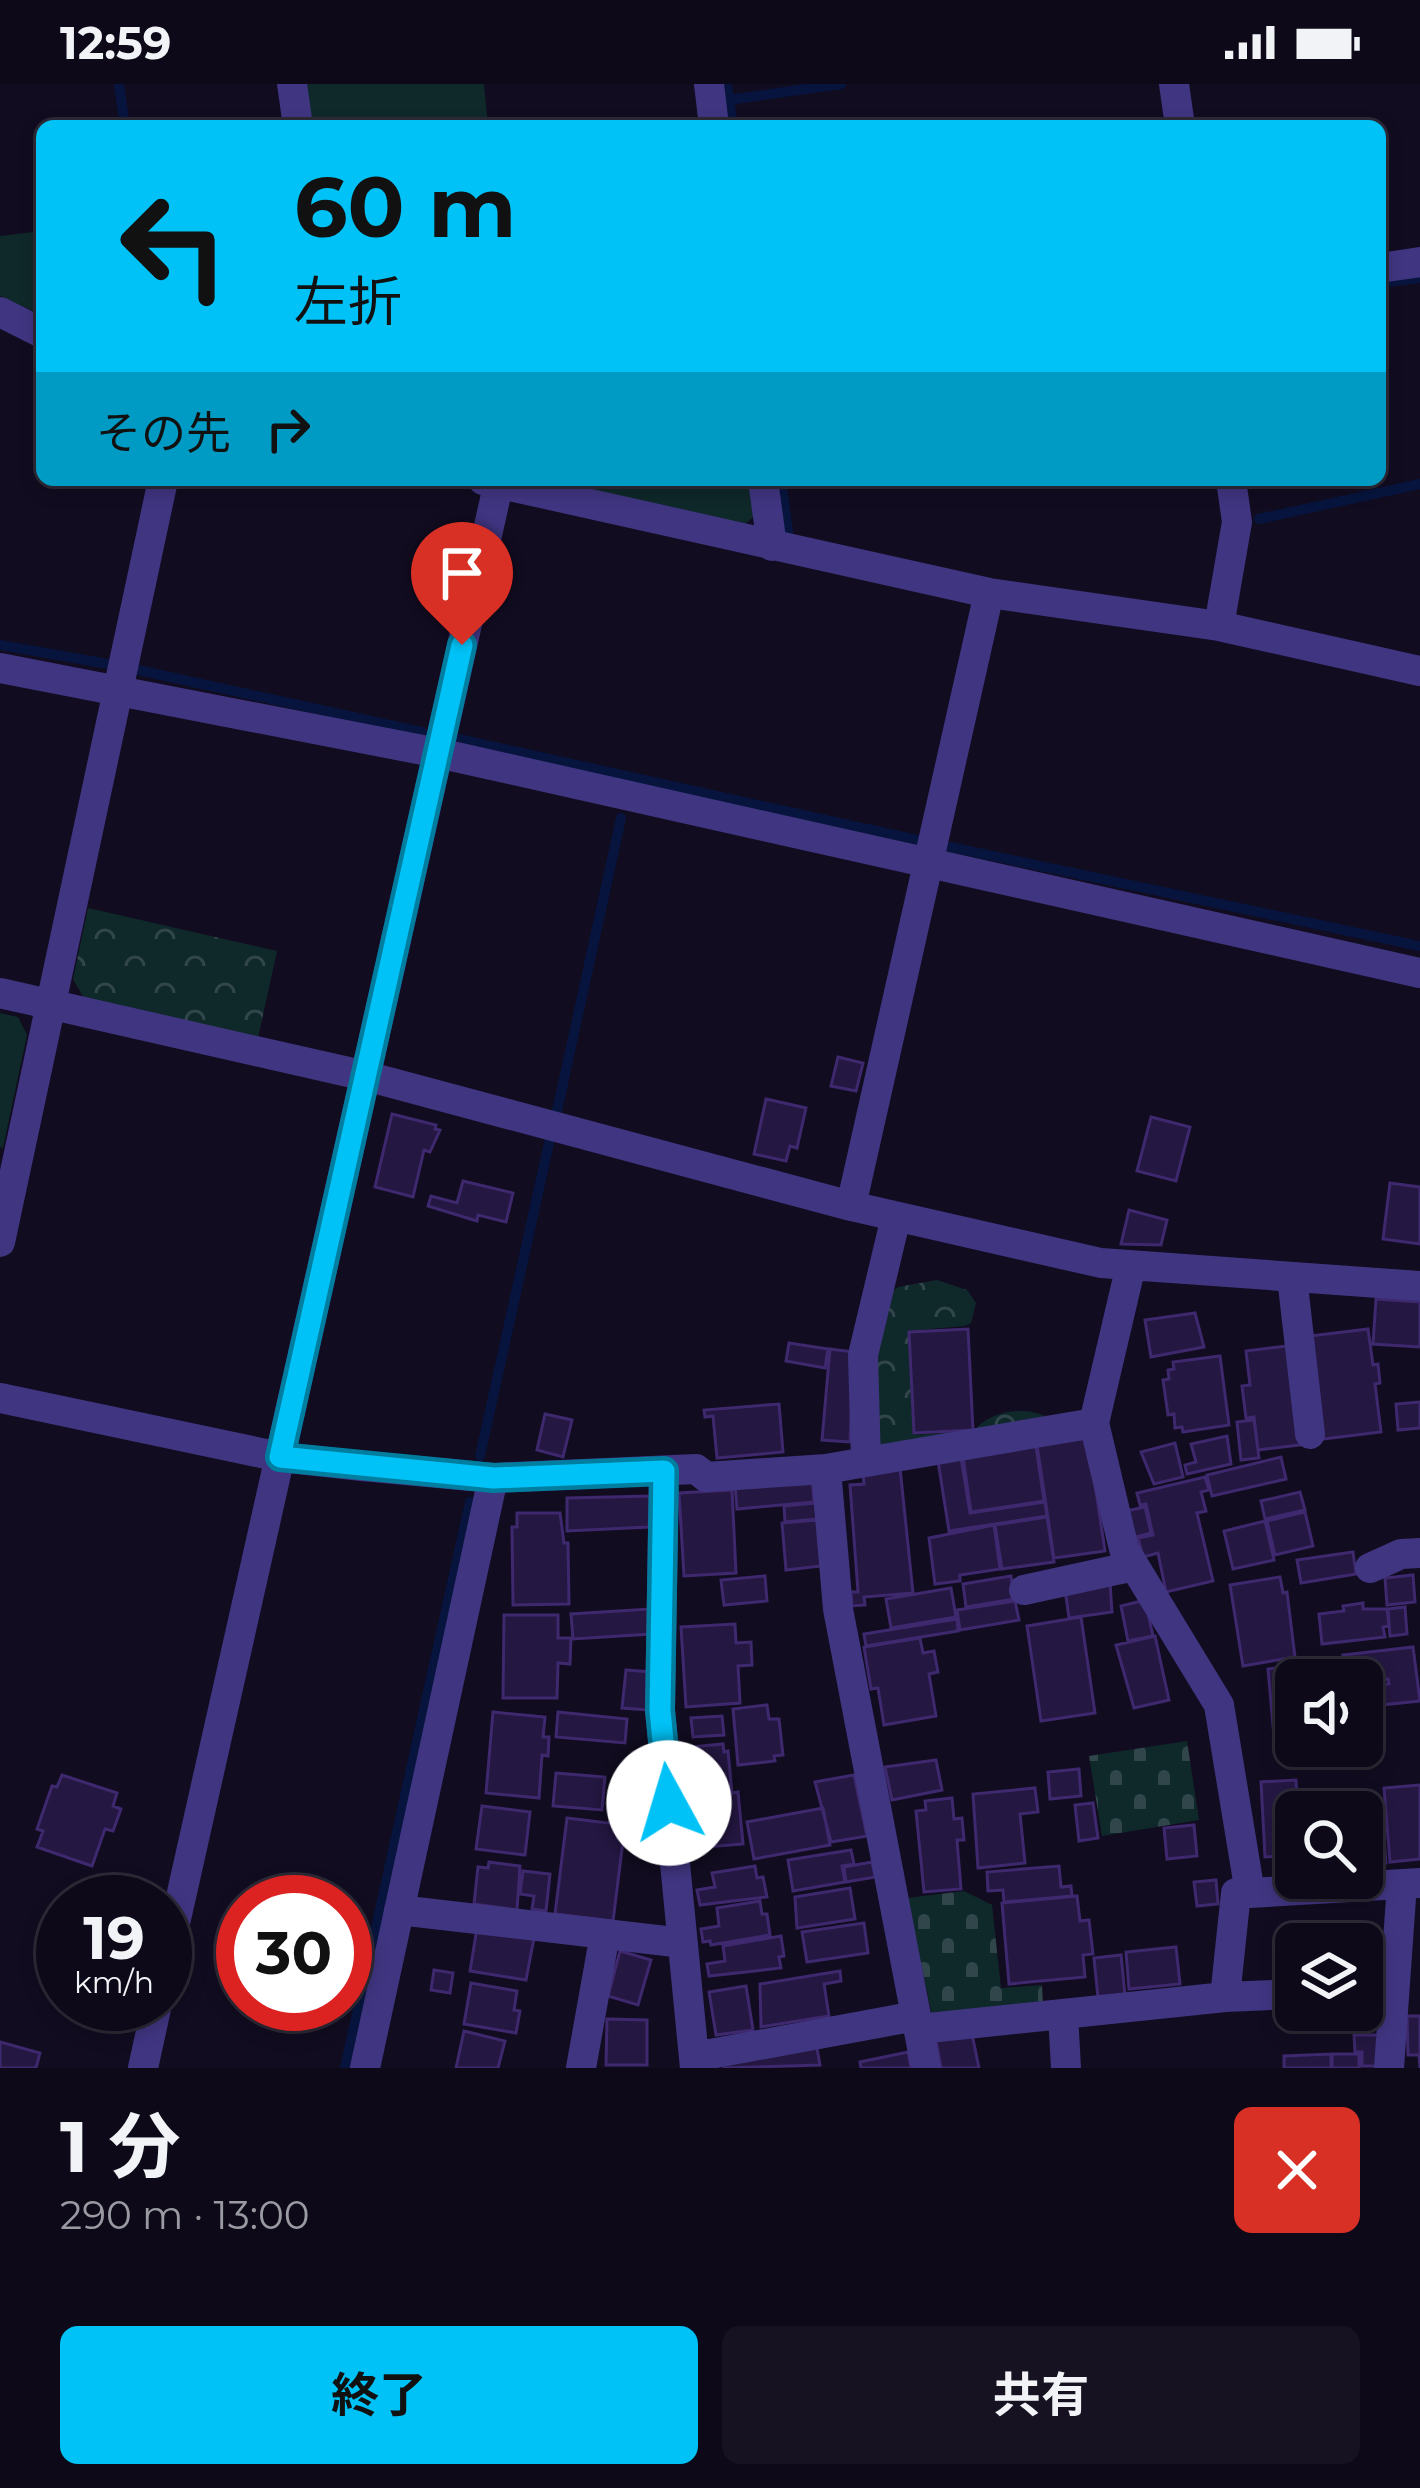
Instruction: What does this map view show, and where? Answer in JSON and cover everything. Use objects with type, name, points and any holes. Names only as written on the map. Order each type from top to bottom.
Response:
[{"type":"street","points":[[292,84],[297,120]]},
{"type":"street","points":[[709,84],[713,120]]},
{"type":"street","points":[[1174,84],[1179,120]]},
{"type":"street","points":[[1386,267],[1420,262]]},
{"type":"street","points":[[0,313],[36,330]]},
{"type":"street","points":[[0,1242],[162,486]]},
{"type":"street","points":[[186,1875],[438,753],[489,486]]},
{"type":"street","points":[[504,486],[989,592],[1219,626],[1420,670]]},
{"type":"street","points":[[764,486],[772,545]]},
{"type":"street","points":[[1219,626],[1237,522],[1232,486]]},
{"type":"street","points":[[851,1206],[989,592]]},
{"type":"street","points":[[0,668],[438,753],[1420,973]]},
{"type":"street","points":[[0,993],[366,1076],[851,1206],[1101,1262],[1420,1286]]},
{"type":"street","points":[[866,1462],[863,1355],[896,1217]]},
{"type":"street","points":[[1131,1265],[1094,1423],[1124,1549],[1219,1705],[1250,1893]]},
{"type":"street","points":[[1292,1277],[1310,1434]]},
{"type":"street","points":[[0,1398],[280,1457],[494,1478],[696,1469],[706,1477],[826,1469],[1094,1423]]},
{"type":"street","points":[[826,1469],[838,1609],[926,2068]]},
{"type":"street","points":[[664,1471],[660,1710],[695,2062],[917,2022],[1275,1995]]},
{"type":"street","points":[[365,2068],[494,1478]]},
{"type":"street","points":[[1370,1568],[1401,1554],[1420,1552]]},
{"type":"street","points":[[1024,1590],[1134,1566]]},
{"type":"street","points":[[1225,1996],[1236,1894],[1411,1884],[1394,1990],[1390,2068]]},
{"type":"street","points":[[399,1910],[683,1943]]},
{"type":"street","points":[[581,2068],[605,1934]]},
{"type":"street","points":[[1383,1991],[1394,1990]]},
{"type":"street","points":[[1063,2014],[1066,2068]]},
{"type":"street","points":[[143,2068],[151,2031]]},
{"type":"green space","points":[[303,84],[484,84],[487,120],[307,120]]},
{"type":"green space","points":[[36,232],[36,312],[0,296],[0,236]]},
{"type":"green space","points":[[557,486],[755,486],[758,513],[744,525]]},
{"type":"green space","points":[[88,908],[277,951],[258,1038],[85,1000],[73,979]]},
{"type":"green space","points":[[0,1013],[18,1017],[27,1035],[3,1148],[0,1147]]},
{"type":"green space","points":[[937,1280],[967,1290],[976,1303],[971,1323],[965,1326],[908,1331],[913,1435],[974,1431],[988,1419],[1017,1411],[1045,1416],[1047,1425],[882,1450],[873,1392],[890,1293],[898,1287]]},
{"type":"green space","points":[[1187,1741],[1199,1820],[1102,1836],[1089,1756]]},
{"type":"green space","points":[[964,1891],[992,1905],[1001,1988],[1042,1985],[1043,2006],[933,2020],[907,1898]]},
{"type":"building","points":[[838,1057],[863,1063],[856,1091],[831,1086]]},
{"type":"building","points":[[766,1099],[806,1108],[797,1148],[790,1146],[786,1161],[754,1154]]},
{"type":"building","points":[[392,1114],[440,1130],[430,1152],[424,1150],[413,1197],[375,1187]]},
{"type":"building","points":[[1151,1117],[1190,1127],[1176,1181],[1137,1171]]},
{"type":"building","points":[[463,1181],[513,1193],[506,1222],[478,1215],[477,1221],[428,1206],[431,1196],[457,1203]]},
{"type":"building","points":[[1390,1183],[1420,1187],[1420,1244],[1383,1239]]},
{"type":"building","points":[[1129,1210],[1167,1220],[1161,1245],[1121,1244]]},
{"type":"building","points":[[1376,1299],[1420,1302],[1420,1347],[1373,1344]]},
{"type":"building","points":[[1195,1313],[1204,1347],[1151,1357],[1145,1320]]},
{"type":"building","points":[[968,1329],[973,1430],[914,1433],[909,1332]]},
{"type":"building","points":[[1368,1329],[1373,1365],[1378,1364],[1380,1383],[1375,1384],[1381,1432],[1323,1439],[1310,1336]]},
{"type":"building","points":[[789,1343],[828,1349],[825,1368],[786,1361]]},
{"type":"building","points":[[1287,1346],[1300,1445],[1258,1450],[1254,1417],[1246,1418],[1242,1386],[1250,1385],[1246,1351]]},
{"type":"building","points":[[830,1349],[854,1352],[850,1442],[822,1440]]},
{"type":"building","points":[[1220,1356],[1229,1425],[1183,1432],[1182,1427],[1175,1428],[1174,1414],[1168,1415],[1163,1380],[1169,1379],[1173,1362]]},
{"type":"building","points":[[1420,1402],[1420,1428],[1398,1430],[1396,1404]]},
{"type":"building","points":[[779,1404],[783,1452],[717,1458],[713,1416],[705,1417],[704,1410]]},
{"type":"building","points":[[545,1414],[572,1420],[563,1457],[537,1450]]},
{"type":"building","points":[[1254,1420],[1259,1458],[1241,1460],[1237,1422]]},
{"type":"building","points":[[1227,1436],[1231,1464],[1187,1474],[1185,1465],[1196,1462],[1191,1444]]},
{"type":"building","points":[[1088,1438],[1105,1551],[1054,1558],[1037,1445]]},
{"type":"building","points":[[1175,1443],[1183,1477],[1154,1484],[1141,1452]]},
{"type":"building","points":[[1036,1446],[1044,1501],[971,1512],[963,1457]]},
{"type":"building","points":[[1281,1457],[1286,1479],[1212,1496],[1207,1475]]},
{"type":"building","points":[[961,1458],[970,1513],[1045,1502],[1047,1516],[949,1531],[938,1461]]},
{"type":"building","points":[[900,1468],[913,1593],[864,1597],[865,1605],[852,1606],[851,1592],[858,1592],[850,1485],[864,1484],[863,1475]]},
{"type":"building","points":[[1205,1477],[1209,1490],[1201,1492],[1206,1511],[1197,1513],[1213,1581],[1166,1592],[1158,1553],[1143,1557],[1138,1538],[1153,1535],[1146,1504],[1140,1505],[1137,1493]]},
{"type":"building","points":[[812,1478],[814,1502],[737,1509],[735,1485]]},
{"type":"building","points":[[732,1490],[736,1573],[684,1576],[679,1493]]},
{"type":"building","points":[[1300,1492],[1305,1510],[1265,1519],[1261,1501]]},
{"type":"building","points":[[651,1496],[649,1527],[567,1531],[567,1498]]},
{"type":"building","points":[[815,1503],[817,1519],[785,1522],[784,1506]]},
{"type":"building","points":[[1145,1507],[1151,1533],[1132,1538],[1126,1511]]},
{"type":"building","points":[[1305,1512],[1313,1546],[1275,1555],[1267,1521]]},
{"type":"building","points":[[517,1513],[560,1513],[564,1543],[568,1543],[569,1604],[513,1605],[512,1527],[517,1527]]},
{"type":"building","points":[[1047,1517],[1054,1562],[1002,1569],[995,1525]]},
{"type":"building","points":[[817,1520],[821,1566],[786,1570],[782,1523]]},
{"type":"building","points":[[1265,1521],[1274,1560],[1233,1569],[1224,1531]]},
{"type":"building","points":[[994,1525],[1000,1569],[935,1584],[929,1538]]},
{"type":"building","points":[[1353,1552],[1356,1574],[1301,1583],[1297,1560]]},
{"type":"building","points":[[1413,1575],[1415,1602],[1387,1605],[1385,1578]]},
{"type":"building","points":[[765,1576],[767,1601],[724,1605],[721,1580]]},
{"type":"building","points":[[1011,1576],[1014,1599],[966,1607],[963,1584]]},
{"type":"building","points":[[1280,1577],[1283,1593],[1287,1592],[1295,1657],[1243,1666],[1230,1585]]},
{"type":"building","points":[[1110,1582],[1112,1612],[1069,1618],[1065,1589]]},
{"type":"building","points":[[951,1588],[956,1617],[891,1628],[886,1599]]},
{"type":"building","points":[[1145,1600],[1153,1636],[1128,1641],[1121,1606]]},
{"type":"building","points":[[1015,1601],[1019,1620],[960,1630],[957,1610]]},
{"type":"building","points":[[1363,1603],[1363,1609],[1387,1609],[1385,1637],[1322,1644],[1319,1614]]},
{"type":"building","points":[[1405,1607],[1407,1634],[1390,1636],[1388,1609]]},
{"type":"building","points":[[649,1609],[651,1634],[573,1639],[571,1614]]},
{"type":"building","points":[[504,1615],[558,1615],[558,1638],[571,1638],[570,1664],[558,1663],[557,1698],[503,1698]]},
{"type":"building","points":[[1081,1617],[1095,1713],[1041,1721],[1027,1626]]},
{"type":"building","points":[[957,1619],[958,1631],[866,1646],[864,1634]]},
{"type":"building","points":[[735,1624],[736,1643],[751,1642],[752,1665],[738,1666],[740,1703],[686,1707],[681,1627]]},
{"type":"building","points":[[1155,1636],[1169,1700],[1134,1708],[1116,1645]]},
{"type":"building","points":[[920,1638],[923,1653],[934,1651],[938,1672],[929,1674],[936,1716],[884,1725],[878,1688],[871,1689],[864,1647]]},
{"type":"building","points":[[1413,1647],[1420,1701],[1383,1705],[1383,1685],[1389,1684],[1383,1679],[1383,1659],[1344,1659],[1343,1655]]},
{"type":"building","points":[[1275,1668],[1275,1748],[1268,1669]]},
{"type":"building","points":[[626,1670],[651,1672],[648,1710],[622,1708]]},
{"type":"building","points":[[767,1705],[769,1719],[779,1719],[783,1755],[774,1756],[775,1761],[738,1765],[733,1709]]},
{"type":"building","points":[[493,1712],[545,1717],[548,1756],[542,1755],[539,1798],[486,1793]]},
{"type":"building","points":[[558,1712],[627,1719],[625,1743],[556,1737]]},
{"type":"building","points":[[722,1716],[724,1735],[693,1737],[691,1718]]},
{"type":"building","points":[[723,1744],[724,1752],[728,1751],[732,1793],[738,1792],[743,1844],[683,1849],[675,1756],[680,1756],[680,1748]]},
{"type":"building","points":[[936,1760],[942,1790],[892,1800],[885,1767]]},
{"type":"building","points":[[1079,1769],[1081,1796],[1050,1799],[1048,1772]]},
{"type":"building","points":[[556,1773],[605,1777],[602,1810],[553,1806]]},
{"type":"building","points":[[621,1773],[656,1774],[655,1805],[620,1808]]},
{"type":"building","points":[[62,1775],[117,1793],[113,1806],[121,1809],[113,1831],[105,1829],[92,1866],[37,1847],[43,1831],[37,1829],[52,1786],[57,1787]]},
{"type":"building","points":[[854,1775],[867,1836],[831,1842],[815,1782]]},
{"type":"building","points":[[1296,1780],[1297,1791],[1275,1791],[1275,1856],[1265,1857],[1261,1782]]},
{"type":"building","points":[[1420,1785],[1420,1859],[1390,1862],[1384,1788]]},
{"type":"building","points":[[1035,1788],[1038,1812],[1020,1814],[1025,1863],[978,1868],[973,1794]]},
{"type":"building","points":[[952,1798],[954,1819],[962,1818],[964,1840],[957,1840],[961,1889],[924,1892],[916,1811],[926,1810],[925,1801]]},
{"type":"building","points":[[1093,1803],[1098,1838],[1079,1841],[1075,1805]]},
{"type":"building","points":[[482,1806],[530,1812],[525,1855],[476,1849]]},
{"type":"building","points":[[823,1808],[830,1845],[754,1859],[747,1822]]},
{"type":"building","points":[[567,1818],[625,1825],[613,1921],[555,1914]]},
{"type":"building","points":[[1194,1825],[1197,1856],[1167,1859],[1164,1828]]},
{"type":"building","points":[[851,1850],[854,1864],[842,1866],[845,1882],[793,1891],[788,1860]]},
{"type":"building","points":[[489,1862],[520,1866],[517,1910],[474,1904],[478,1867],[488,1868]]},
{"type":"building","points":[[872,1862],[875,1877],[846,1882],[844,1867]]},
{"type":"building","points":[[755,1866],[767,1897],[700,1905],[697,1890],[715,1887],[712,1873]]},
{"type":"building","points":[[1059,1866],[1061,1887],[1071,1886],[1072,1896],[1004,1902],[1003,1890],[988,1891],[987,1872]]},
{"type":"building","points":[[523,1871],[550,1874],[546,1911],[532,1909],[534,1896],[520,1894]]},
{"type":"building","points":[[1216,1880],[1218,1904],[1197,1906],[1194,1882]]},
{"type":"building","points":[[850,1888],[855,1919],[797,1928],[795,1897]]},
{"type":"building","points":[[1077,1896],[1080,1921],[1089,1920],[1093,1954],[1083,1955],[1085,1977],[1009,1984],[1002,1903]]},
{"type":"building","points":[[760,1901],[770,1935],[711,1945],[703,1942],[701,1929],[719,1926],[717,1908]]},
{"type":"building","points":[[864,1923],[868,1953],[807,1962],[802,1932]]},
{"type":"building","points":[[477,1928],[534,1938],[526,1980],[470,1971]]},
{"type":"building","points":[[781,1936],[781,1968],[709,1976],[707,1964],[725,1961],[723,1946]]},
{"type":"building","points":[[1176,1947],[1180,1984],[1129,1989],[1126,1952]]},
{"type":"building","points":[[620,1951],[651,1960],[638,2005],[608,1996]]},
{"type":"building","points":[[1121,1955],[1125,1995],[1098,1998],[1094,1958]]},
{"type":"building","points":[[434,1970],[453,1973],[450,1993],[431,1990]]},
{"type":"building","points":[[840,1971],[841,1981],[824,1984],[829,2016],[761,2027],[760,1984]]},
{"type":"building","points":[[471,1983],[517,1991],[516,2033],[464,2024]]},
{"type":"building","points":[[746,1986],[753,2030],[716,2035],[709,1992]]},
{"type":"building","points":[[1407,2016],[1420,2016],[1420,2068],[1419,2055],[1408,2055]]},
{"type":"building","points":[[607,2019],[647,2020],[647,2065],[606,2065]]},
{"type":"building","points":[[464,2031],[505,2041],[498,2068],[456,2068]]},
{"type":"building","points":[[972,2034],[979,2068],[941,2068],[936,2041]]},
{"type":"building","points":[[1354,2035],[1382,2035],[1382,2066],[1362,2066]]},
{"type":"building","points":[[0,2042],[40,2053],[36,2068],[0,2068]]},
{"type":"building","points":[[816,2043],[820,2065],[724,2068],[723,2060]]},
{"type":"building","points":[[908,2052],[911,2068],[861,2068],[860,2062]]},
{"type":"building","points":[[1331,2054],[1331,2068],[1284,2068],[1284,2056]]},
{"type":"building","points":[[1332,2054],[1359,2054],[1359,2068],[1332,2068]]},
{"type":"waterway","points":[[119,84],[124,120]]},
{"type":"waterway","points":[[727,84],[732,120]]},
{"type":"waterway","points":[[729,100],[841,84]]},
{"type":"waterway","points":[[1386,282],[1420,278]]},
{"type":"waterway","points":[[1259,519],[1420,484]]},
{"type":"waterway","points":[[782,486],[788,532]]},
{"type":"waterway","points":[[0,645],[108,664]]},
{"type":"waterway","points":[[138,670],[422,732]]},
{"type":"waterway","points":[[454,738],[917,840]]},
{"type":"waterway","points":[[557,1111],[621,818]]},
{"type":"waterway","points":[[950,847],[1420,946]]},
{"type":"waterway","points":[[480,1456],[549,1143]]},
{"type":"waterway","points":[[345,2068],[470,1502]]},
{"type":"route","points":[[462,645],[280,1457],[494,1478],[664,1471],[660,1710],[669,1803]]}]
